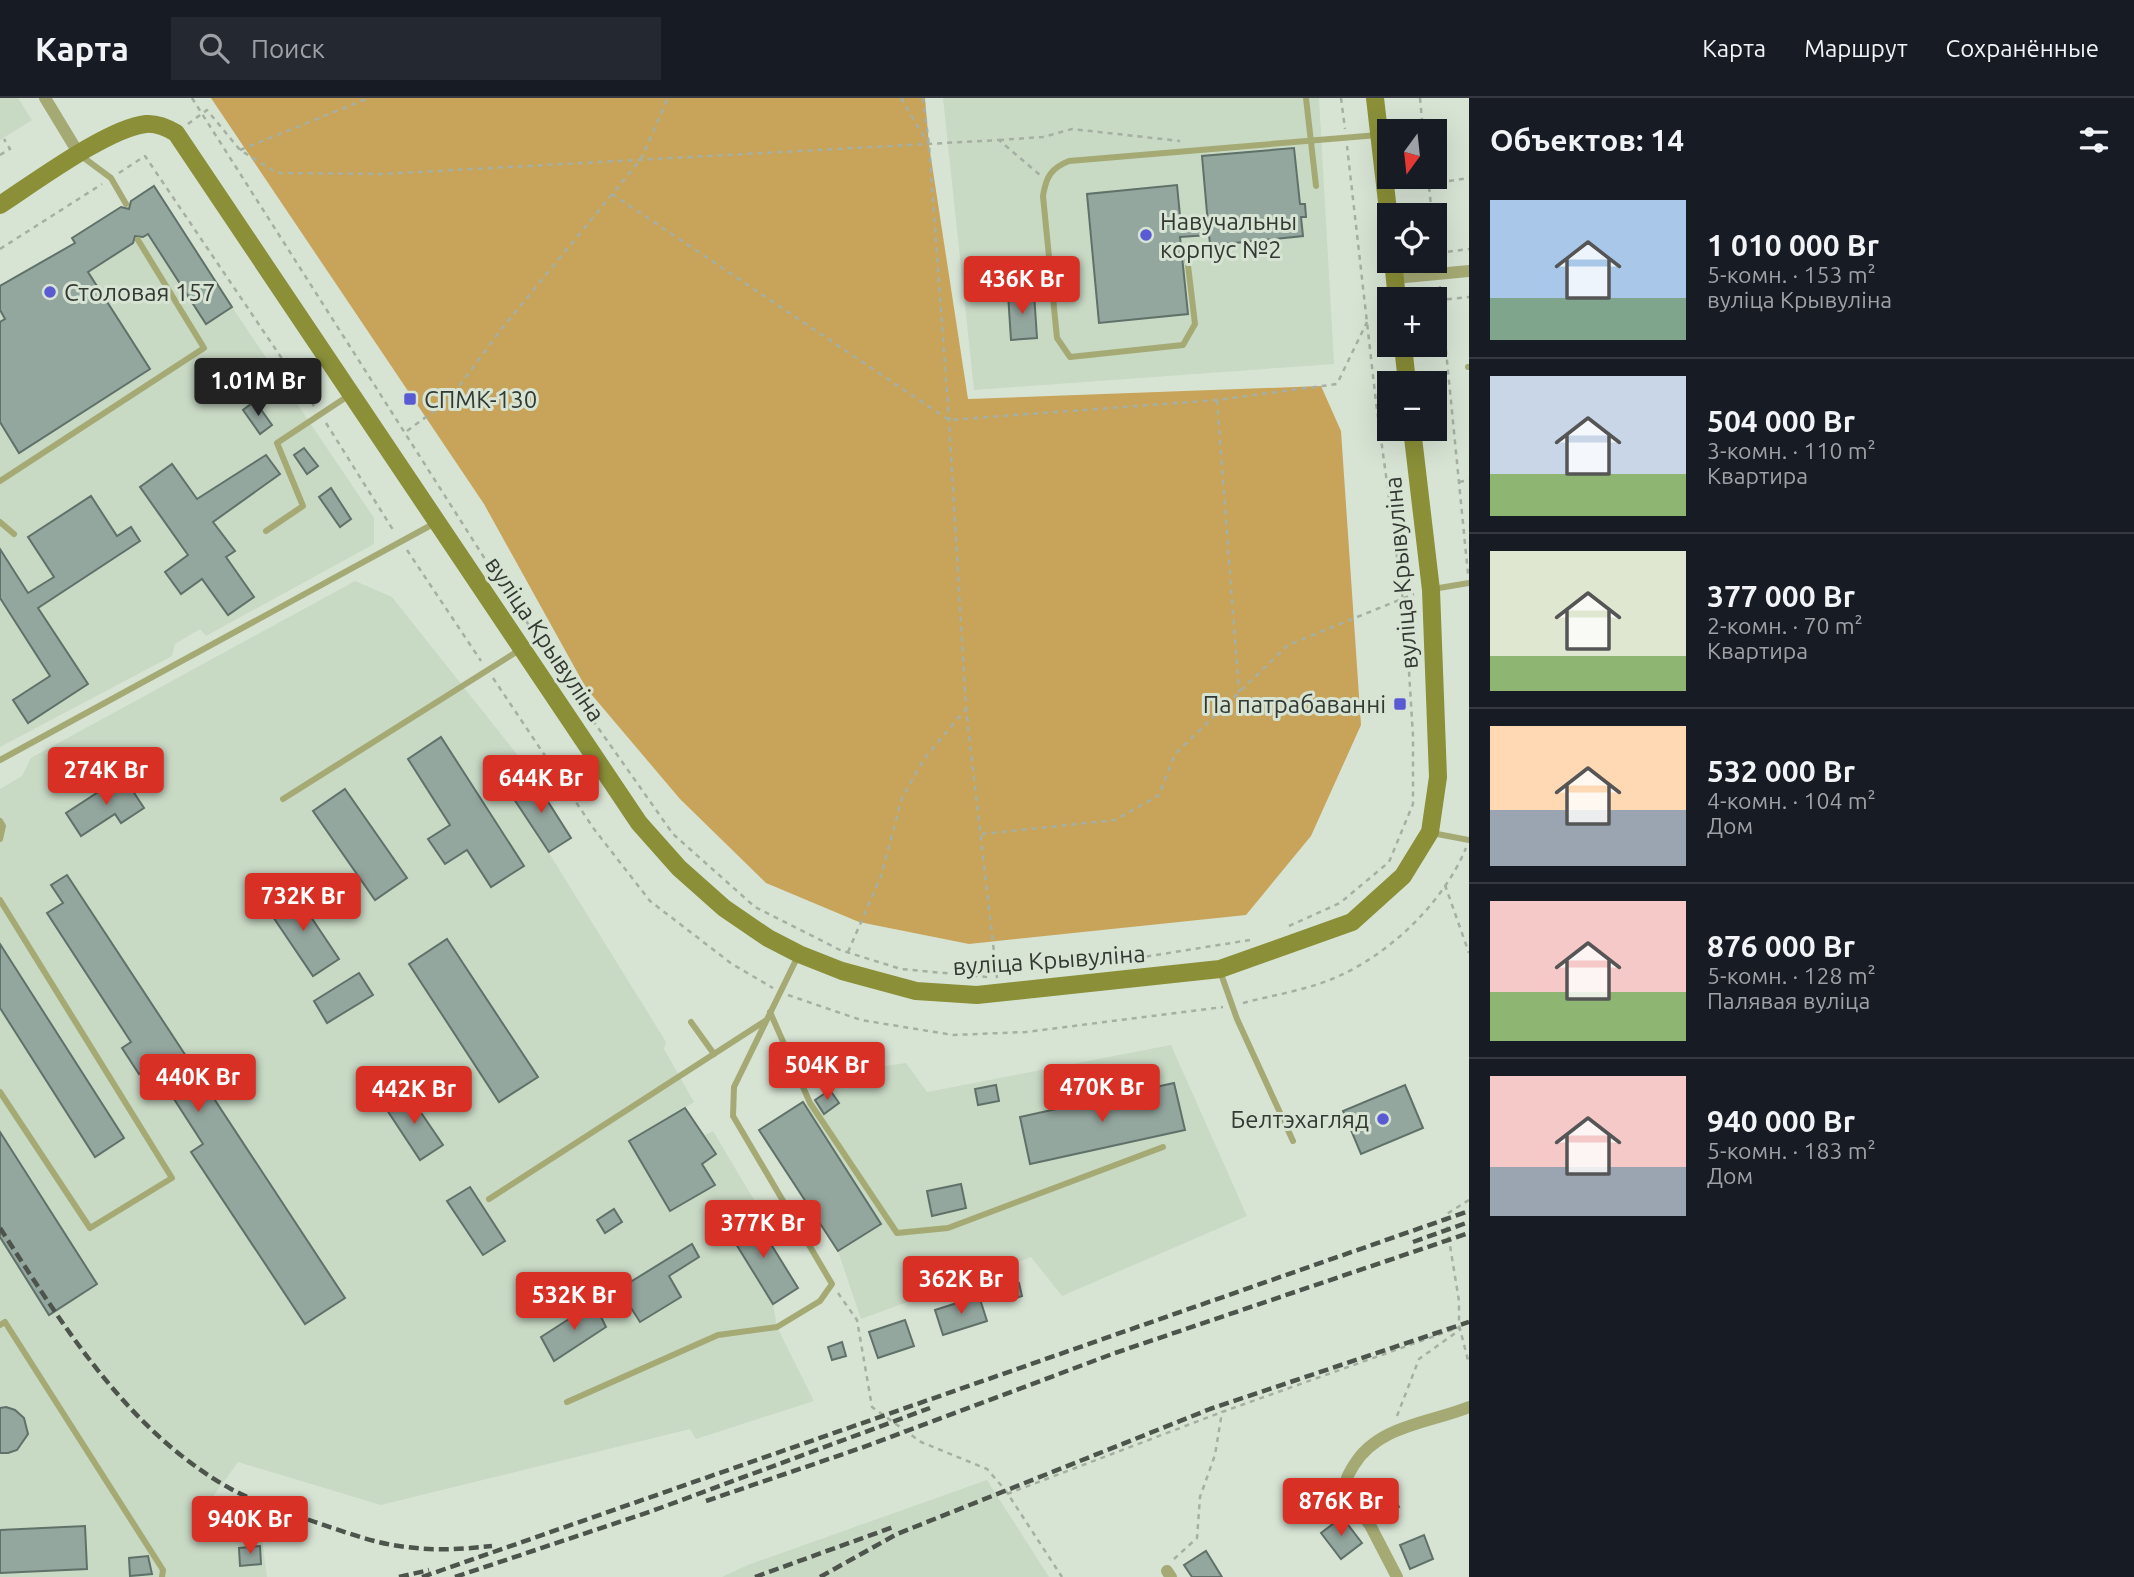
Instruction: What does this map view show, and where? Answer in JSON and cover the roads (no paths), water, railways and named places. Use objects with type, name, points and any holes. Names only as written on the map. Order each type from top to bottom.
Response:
[{"type":"main road","points":[[1376,98],[1378,119]]},
{"type":"main road","name":"вуліца Крывуліна","points":[[79,154],[128,128],[146,124],[162,125],[176,133],[639,823],[679,868],[724,908],[768,938],[842,971],[916,990],[977,995],[1220,969],[1352,922],[1403,876],[1430,832],[1438,777],[1431,590],[1413,441]]},
{"type":"main road","points":[[0,205],[79,154]]},
{"type":"street","points":[[45,98],[79,154]]},
{"type":"street","points":[[1447,271],[1469,271]]},
{"type":"street","points":[[1397,1577],[1370,1525],[1346,1495],[1344,1485],[1359,1457],[1392,1432],[1469,1407]]},
{"type":"lane","points":[[1306,98],[1316,186]]},
{"type":"lane","points":[[1188,257],[1195,324],[1183,345],[1070,357],[1057,338],[1043,196],[1045,180],[1055,166],[1069,161],[1377,135]]},
{"type":"lane","points":[[79,154],[111,178],[126,204]]},
{"type":"lane","points":[[0,481],[204,348],[138,240]]},
{"type":"lane","points":[[266,531],[303,506],[277,443],[352,393]]},
{"type":"lane","points":[[0,522],[14,534]]},
{"type":"lane","points":[[0,760],[436,522]]},
{"type":"lane","points":[[1431,590],[1469,583]]},
{"type":"lane","points":[[283,799],[522,648]]},
{"type":"lane","points":[[0,821],[3,826],[0,839]]},
{"type":"lane","points":[[1430,832],[1469,841]]},
{"type":"lane","points":[[0,900],[172,1178],[90,1228],[0,1093]]},
{"type":"lane","points":[[567,1402],[718,1335],[777,1326],[820,1301],[832,1284],[733,1115],[734,1087],[799,954]]},
{"type":"lane","points":[[1220,969],[1233,1006],[1293,1141]]},
{"type":"lane","points":[[770,1012],[810,1103],[898,1233],[948,1228],[1163,1147]]},
{"type":"lane","points":[[489,1199],[766,1020]]},
{"type":"lane","points":[[691,1022],[714,1054]]},
{"type":"lane","points":[[0,1314],[2,1323],[163,1570],[162,1577]]},
{"type":"railway","points":[[422,1577],[1469,1211]]},
{"type":"railway","points":[[1413,1242],[1469,1222]]},
{"type":"railway","points":[[0,1228],[73,1338],[129,1407],[194,1465],[231,1489],[272,1507],[372,1540],[428,1549],[492,1546]]},
{"type":"railway","points":[[706,1501],[861,1448],[1115,1353],[1469,1233]]},
{"type":"railway","points":[[820,1577],[897,1534],[1210,1409],[1469,1322]]},
{"type":"railway","points":[[455,1577],[652,1511],[930,1408]]},
{"type":"railway","points":[[755,1577],[896,1526]]},
{"type":"railway","points":[[399,1577],[429,1570]]},
{"type":"place","name":"Навучальны корпус №2","points":[[1146,235]]},
{"type":"place","name":"Столовая 157","points":[[50,292]]},
{"type":"place","name":"СПМК-130","points":[[410,399]]},
{"type":"place","name":"Па патрабаванні","points":[[1400,704]]},
{"type":"place","name":"Белтэхагляд","points":[[1383,1119]]}]
